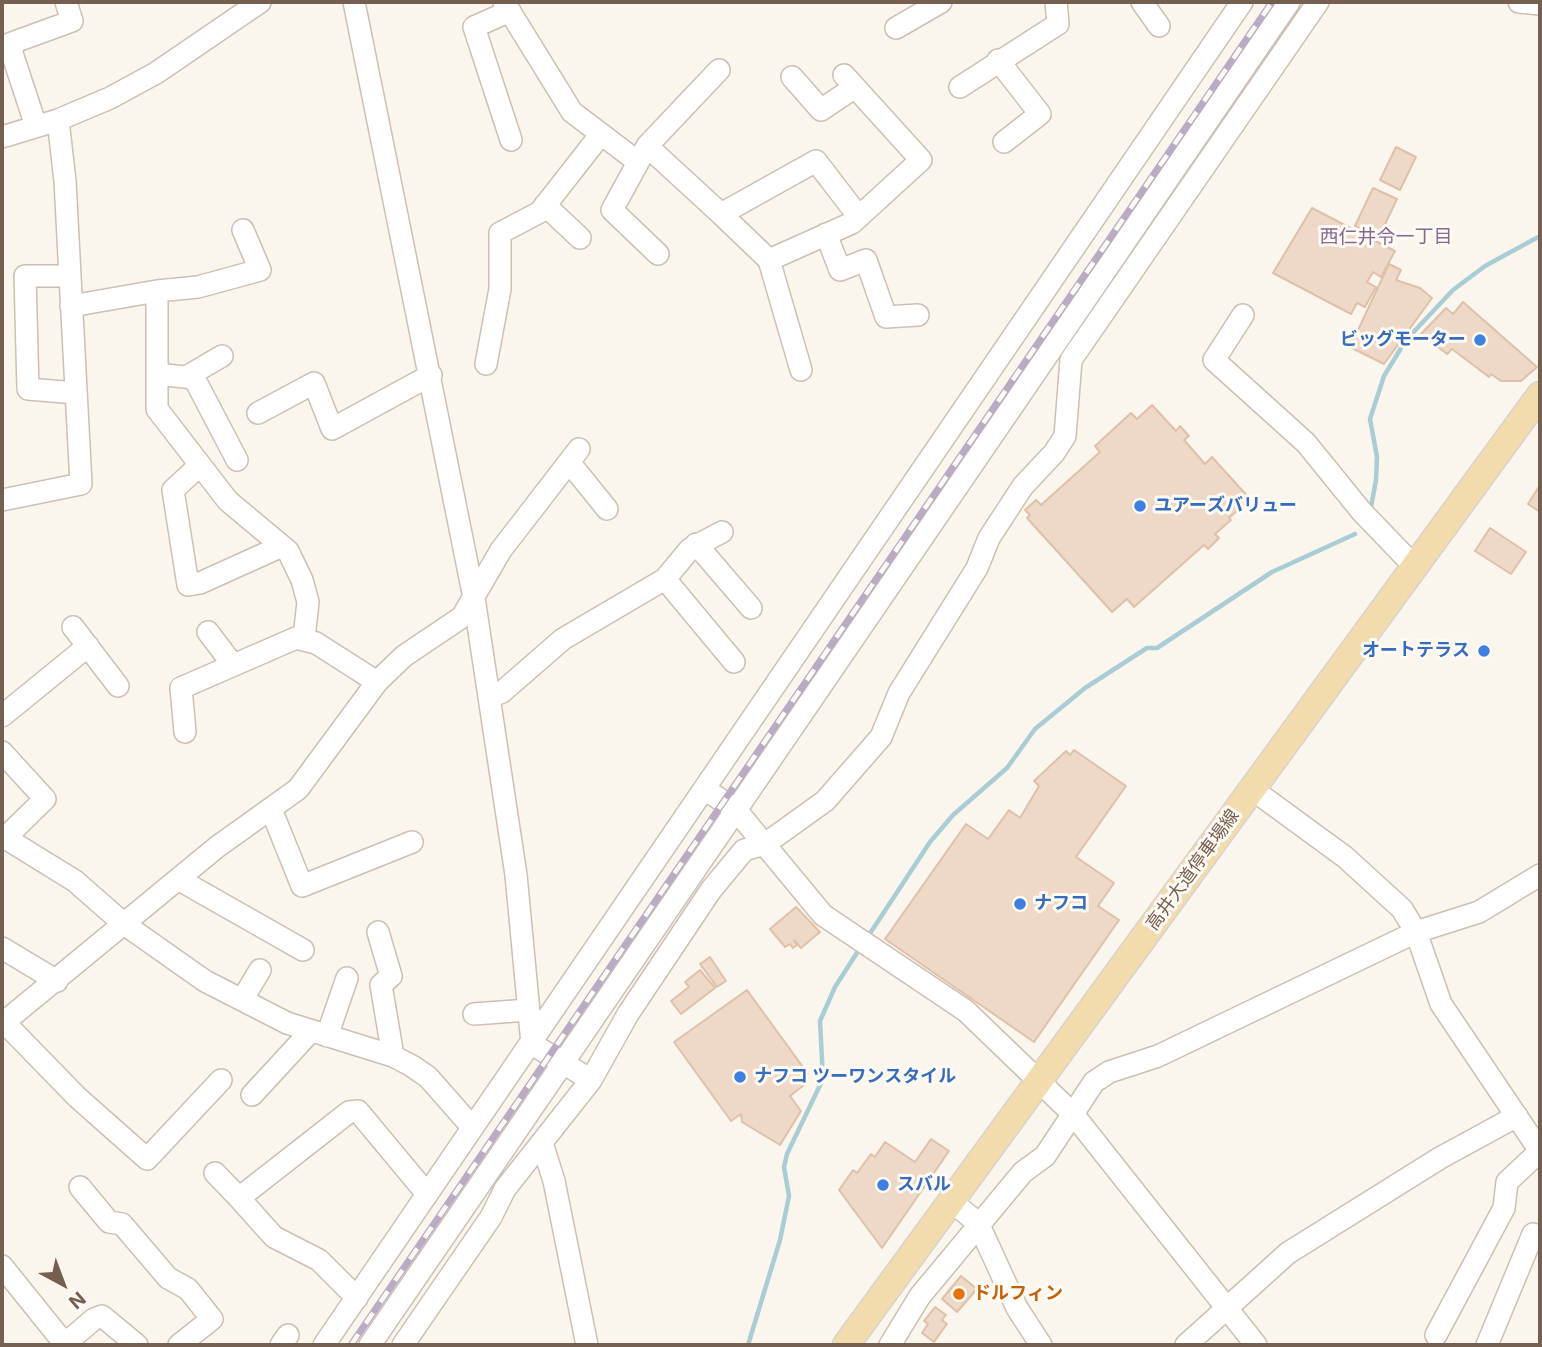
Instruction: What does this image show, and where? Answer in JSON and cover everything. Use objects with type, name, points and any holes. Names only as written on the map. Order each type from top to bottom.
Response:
[{"type":"main road","name":"高井大道停車場線","points":[[846,1345],[1540,395]]},
{"type":"street","points":[[36,126],[9,44],[72,21],[66,2]]},
{"type":"street","points":[[2,137],[58,120],[110,98],[156,73],[260,2]]},
{"type":"street","points":[[354,2],[474,598],[516,875],[532,1044]]},
{"type":"street","points":[[895,28],[941,2]]},
{"type":"street","points":[[960,87],[998,60],[1058,24],[1056,2]]},
{"type":"street","points":[[1142,2],[1159,26]]},
{"type":"street","points":[[324,1345],[1242,2]]},
{"type":"street","points":[[370,1345],[1289,2]]},
{"type":"street","points":[[403,1345],[491,1217],[505,1189],[591,1080],[628,1013],[711,890],[744,850],[765,844],[825,801],[881,737],[899,693],[977,568],[989,538],[1023,486],[1054,453],[1065,436],[1071,360],[1318,2]]},
{"type":"street","points":[[1520,2],[1540,4]]},
{"type":"street","points":[[511,140],[474,27],[507,6],[572,112],[600,134],[642,154],[721,214],[769,260],[801,370]]},
{"type":"street","points":[[998,60],[1040,114],[1004,142]]},
{"type":"street","points":[[658,254],[612,209],[642,154],[719,70]]},
{"type":"street","points":[[769,260],[859,217],[920,160],[850,81],[821,110],[792,77]]},
{"type":"street","points":[[2,500],[81,484],[65,181],[58,120]]},
{"type":"street","points":[[486,364],[500,289],[500,233],[540,212],[600,134]]},
{"type":"street","points":[[721,214],[816,161],[859,217]]},
{"type":"street","points":[[545,205],[580,238]]},
{"type":"street","points":[[71,306],[157,290],[198,287],[260,270],[243,230]]},
{"type":"street","points":[[826,234],[840,270],[866,260],[886,317],[918,315]]},
{"type":"street","points":[[69,276],[25,276],[28,389],[76,393]]},
{"type":"street","points":[[157,290],[157,409],[228,501],[282,546],[294,563],[305,591],[308,619],[304,638]]},
{"type":"street","points":[[1243,315],[1214,360],[1306,443],[1362,512],[1415,567]]},
{"type":"street","points":[[186,377],[222,356]]},
{"type":"street","points":[[157,374],[194,378],[237,460]]},
{"type":"street","points":[[258,413],[314,383],[332,429],[431,375]]},
{"type":"street","points":[[220,1080],[147,1159],[77,1097],[3,1023],[178,879],[298,789],[377,682],[404,656],[462,617],[501,550],[574,456],[607,509]]},
{"type":"street","points":[[199,466],[173,490],[188,585],[200,583],[282,546]]},
{"type":"street","points":[[490,697],[502,692],[563,639],[664,579],[696,544],[722,532]]},
{"type":"street","points":[[696,544],[751,608]]},
{"type":"street","points":[[664,579],[734,662]]},
{"type":"street","points":[[73,627],[118,686]]},
{"type":"street","points":[[208,632],[233,665]]},
{"type":"street","points":[[185,732],[181,688],[296,638],[304,638],[377,682]]},
{"type":"street","points":[[2,716],[88,646]]},
{"type":"street","points":[[2,752],[45,799],[4,837],[75,881],[124,924],[205,981],[319,1034],[393,1056],[428,1077],[472,1128]]},
{"type":"street","points":[[706,789],[736,810],[822,915],[865,941],[966,1011],[1073,1114],[1256,1345]]},
{"type":"street","points":[[1252,789],[1374,881],[1402,909],[1416,932],[1441,1003],[1540,1151],[1507,1182],[1504,1208],[1436,1335]]},
{"type":"street","points":[[271,809],[302,886],[412,842]]},
{"type":"street","points":[[866,1317],[893,1339],[920,1296],[978,1223],[1023,1172],[1045,1156],[1094,1082],[1109,1072],[1158,1056],[1416,932],[1479,912],[1540,875]]},
{"type":"street","points":[[178,879],[303,950]]},
{"type":"street","points":[[378,932],[391,976],[381,985],[393,1056]]},
{"type":"street","points":[[2,948],[57,981]]},
{"type":"street","points":[[242,1000],[260,970]]},
{"type":"street","points":[[252,1095],[319,1034],[347,978]]},
{"type":"street","points":[[474,1014],[528,1010]]},
{"type":"street","points":[[532,1044],[591,1080]]},
{"type":"street","points":[[239,1198],[349,1112],[358,1111],[427,1194]]},
{"type":"street","points":[[1186,1345],[1288,1253],[1440,1158],[1517,1116]]},
{"type":"street","points":[[542,1143],[554,1181],[587,1345]]},
{"type":"street","points":[[215,1173],[274,1237],[319,1260],[357,1298]]},
{"type":"street","points":[[80,1187],[108,1222],[122,1224],[168,1278],[188,1289],[212,1319],[179,1345]]},
{"type":"street","points":[[952,1202],[978,1223],[1017,1308],[1041,1345]]},
{"type":"street","points":[[1488,1345],[1533,1234],[1540,1236]]},
{"type":"street","points":[[2,1266],[60,1338],[67,1340],[73,1337],[94,1319],[102,1316],[137,1345]]},
{"type":"building","points":[[1396,147],[1416,157],[1400,190],[1380,180]]},
{"type":"building","points":[[1373,188],[1397,199],[1379,237],[1355,226]]},
{"type":"building","points":[[1312,208],[1395,251],[1381,277],[1373,272],[1367,282],[1376,287],[1365,307],[1357,303],[1351,314],[1273,273]]},
{"type":"building","points":[[1389,264],[1401,270],[1396,280],[1420,288],[1432,298],[1384,364],[1350,347]]},
{"type":"building","points":[[1463,302],[1537,367],[1521,381],[1501,381],[1491,374],[1489,377],[1452,349],[1447,354],[1421,334],[1446,308],[1453,314]]},
{"type":"building","points":[[1152,405],[1176,431],[1180,426],[1189,436],[1184,440],[1205,464],[1212,457],[1250,499],[1215,534],[1219,538],[1208,549],[1204,545],[1134,607],[1127,599],[1112,612],[1027,518],[1030,515],[1025,510],[1036,500],[1041,505],[1100,452],[1095,446],[1131,413],[1137,419]]},
{"type":"building","points":[[1540,485],[1540,512],[1528,504]]},
{"type":"building","points":[[1490,528],[1526,552],[1511,574],[1475,551]]},
{"type":"building","points":[[1074,750],[1126,786],[1076,857],[1114,883],[1098,906],[1119,920],[1034,1042],[885,939],[966,824],[988,839],[1009,810],[1020,818],[1039,786],[1034,781],[1066,751],[1070,755]]},
{"type":"building","points":[[796,907],[820,932],[801,948],[794,940],[797,945],[793,948],[790,944],[785,947],[770,929]]},
{"type":"building","points":[[710,957],[726,981],[717,987],[700,964]]},
{"type":"building","points":[[700,970],[715,988],[681,1014],[671,1001],[689,987],[685,982]]},
{"type":"building","points":[[747,990],[808,1074],[800,1079],[804,1085],[790,1096],[801,1111],[780,1145],[742,1122],[741,1114],[731,1121],[674,1042]]},
{"type":"building","points":[[931,1139],[949,1151],[882,1248],[839,1190],[853,1170],[857,1173],[871,1154],[875,1157],[885,1142],[915,1162]]},
{"type":"building","name":"ドルフィン","points":[[961,1276],[977,1289],[957,1312],[942,1299]]},
{"type":"building","points":[[935,1307],[946,1315],[942,1320],[947,1324],[934,1342],[922,1333],[928,1324],[924,1321]]},
{"type":"waterway","points":[[1371,507],[1377,457],[1370,419],[1384,376],[1406,340],[1453,290],[1485,266],[1540,236]]},
{"type":"waterway","points":[[867,938],[930,842],[953,815],[1007,768],[1035,729],[1085,688],[1147,648],[1157,648],[1272,572],[1355,534]]},
{"type":"waterway","points":[[748,1345],[780,1240],[789,1196],[784,1167],[787,1154],[823,1079],[820,1021],[835,987],[860,948]]},
{"type":"railway","points":[[351,1345],[1272,2]]},
{"type":"place","name":"ビッグモーター","points":[[1480,340]]},
{"type":"place","name":"ユアーズバリュー","points":[[1140,506]]},
{"type":"place","name":"オートテラス","points":[[1484,651]]},
{"type":"place","name":"ナフコ","points":[[1020,904]]},
{"type":"place","name":"ナフコ ツーワンスタイル","points":[[740,1077]]},
{"type":"place","name":"スバル","points":[[883,1185]]},
{"type":"place","name":"ドルフィン","points":[[959,1294]]},
{"type":"district","name":"西仁井令一丁目","points":[[1386,237]]}]
